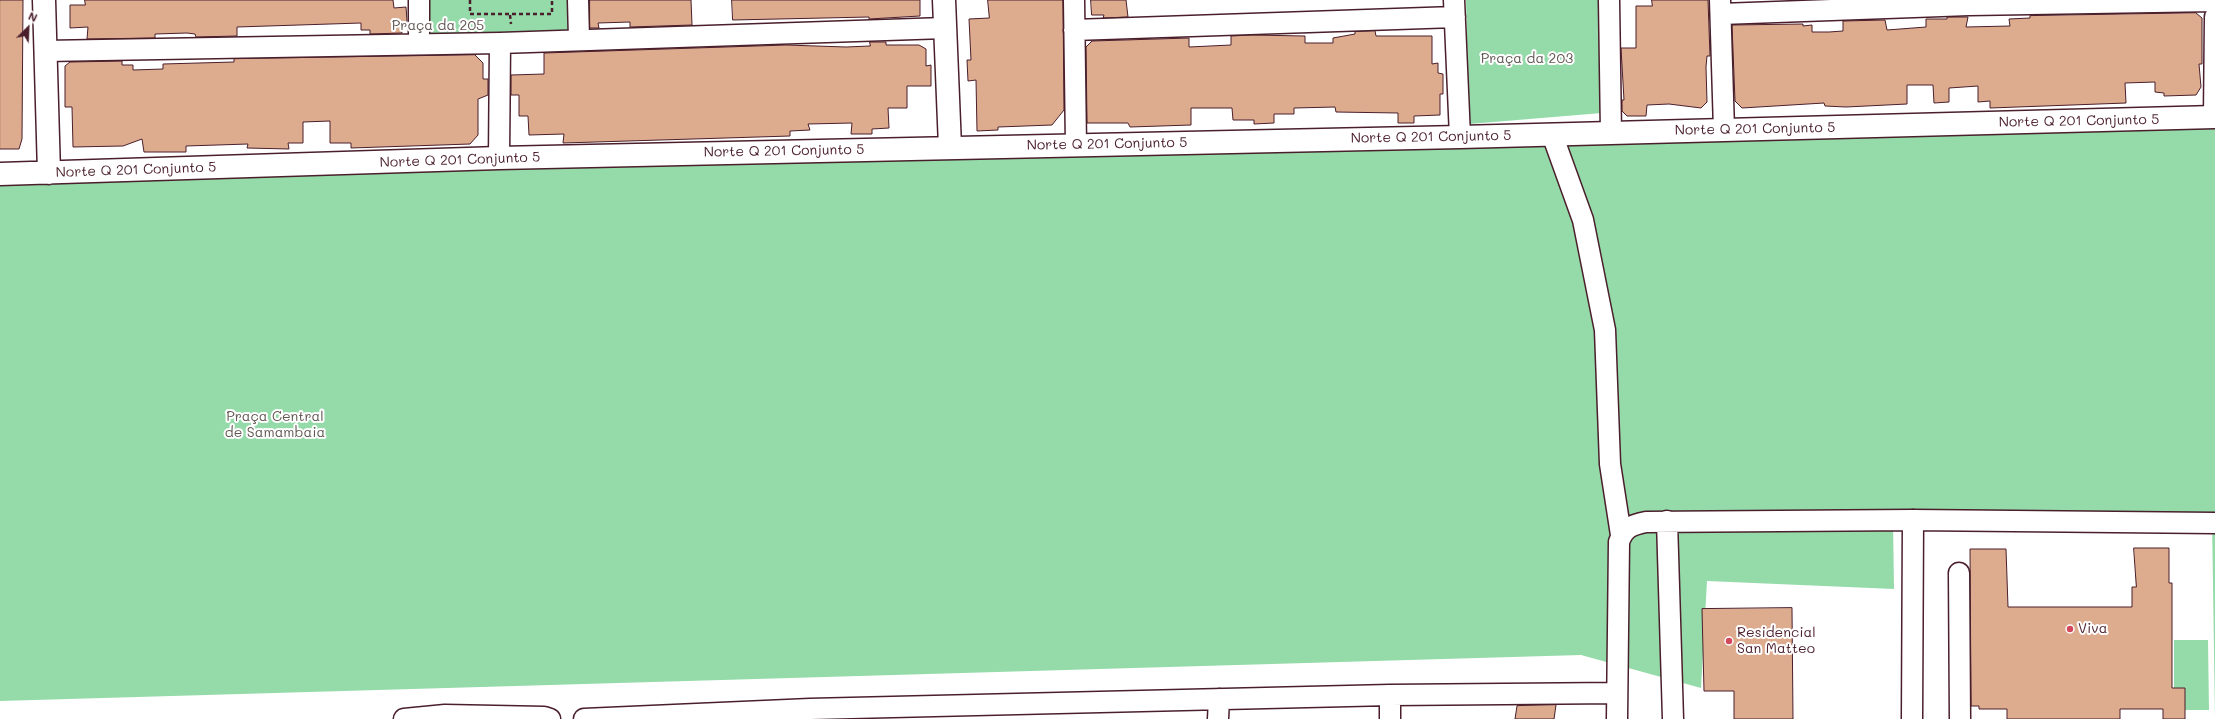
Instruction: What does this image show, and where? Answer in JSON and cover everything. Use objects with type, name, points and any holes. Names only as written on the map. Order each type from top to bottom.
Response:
[{"type":"street","points":[[44,0],[49,172]]},
{"type":"street","points":[[419,0],[419,43]]},
{"type":"street","points":[[578,0],[579,39]]},
{"type":"street","points":[[944,0],[950,147]]},
{"type":"street","points":[[1074,0],[1076,145]]},
{"type":"street","points":[[1609,0],[1611,133]]},
{"type":"street","points":[[1724,130],[1721,7],[2215,1]]},
{"type":"street","points":[[1074,30],[1454,9],[1460,137]]},
{"type":"street","points":[[2214,117],[2215,17]]},
{"type":"street","points":[[45,51],[419,43],[500,43],[579,39],[944,28]]},
{"type":"street","points":[[499,158],[500,43]]},
{"type":"street","name":"Norte Q 201 Conjunto 5","points":[[0,174],[499,158],[1460,137],[2214,117]]},
{"type":"street","points":[[1552,134],[1583,220],[1605,330],[1610,464],[1621,535],[1619,542],[1617,719]]},
{"type":"street","points":[[1621,535],[1629,526],[1646,522],[1913,520],[2215,523]]},
{"type":"street","points":[[1912,719],[1913,520]]},
{"type":"street","points":[[1667,522],[1673,719]]},
{"type":"street","points":[[1959,573],[1960,719]]},
{"type":"street","points":[[584,719],[984,712],[1219,699],[1390,695],[1617,693]]},
{"type":"street","points":[[1390,695],[1390,719]]},
{"type":"street","points":[[1218,719],[1219,699]]},
{"type":"street","points":[[404,719],[445,715],[544,717],[550,719]]},
{"type":"path","points":[[470,0],[470,14],[510,15],[552,14],[552,0]]},
{"type":"green space","name":"Praça da 205","points":[[410,0],[584,0],[584,46],[410,52]]},
{"type":"green space","name":"Praça da 203","points":[[1466,0],[1600,0],[1602,113],[1469,124]]},
{"type":"green space","name":"Praça Central de Samambaia","points":[[2215,116],[2215,719],[2212,518],[1893,520],[1894,589],[1707,581],[1701,688],[1581,655],[0,701],[0,164]]},
{"type":"green space","points":[[2174,640],[2208,640],[2209,710],[2174,710]]},
{"type":"building","points":[[0,0],[23,0],[22,139],[19,149],[0,149]]},
{"type":"building","points":[[85,0],[393,0],[394,8],[406,7],[407,21],[401,26],[402,33],[370,34],[370,30],[361,30],[361,23],[237,27],[237,36],[196,37],[195,34],[187,33],[155,34],[155,38],[87,39],[88,27],[70,28],[70,5],[85,5]]},
{"type":"building","points":[[590,0],[691,0],[692,25],[630,27],[630,22],[598,23],[599,28],[590,28]]},
{"type":"building","points":[[732,0],[920,0],[920,16],[869,19],[869,17],[733,20]]},
{"type":"building","points":[[988,0],[1063,0],[1064,110],[1052,125],[998,127],[998,130],[977,131],[976,80],[968,81],[967,60],[971,60],[969,19],[989,18]]},
{"type":"building","points":[[1091,0],[1126,0],[1128,17],[1103,18],[1104,15],[1092,15]]},
{"type":"building","points":[[1652,0],[1708,0],[1710,56],[1707,56],[1706,67],[1707,102],[1701,108],[1669,104],[1647,105],[1646,116],[1627,116],[1622,111],[1622,100],[1624,100],[1621,48],[1636,48],[1636,6],[1652,6]]},
{"type":"building","points":[[2196,13],[2202,18],[2202,64],[2199,64],[2201,87],[2196,95],[2164,96],[2164,93],[2155,92],[2155,82],[2125,83],[2126,103],[1990,108],[1990,101],[1978,102],[1978,86],[1949,88],[1949,102],[1934,103],[1933,85],[1907,85],[1907,104],[1846,107],[1825,106],[1824,103],[1742,108],[1735,101],[1732,25],[1803,24],[1803,26],[1812,25],[1812,32],[1829,32],[1843,31],[1843,21],[1885,20],[1887,30],[1926,27],[1926,19],[1947,19],[1947,17],[1968,17],[1966,27],[2010,26],[2009,19],[2030,18],[2030,16]]},
{"type":"building","points":[[1375,31],[1376,36],[1432,36],[1432,64],[1438,63],[1438,73],[1443,74],[1443,94],[1440,94],[1440,115],[1414,116],[1414,123],[1398,123],[1398,113],[1336,112],[1335,107],[1294,108],[1294,114],[1274,114],[1274,123],[1254,124],[1254,120],[1233,120],[1232,108],[1191,108],[1191,125],[1130,127],[1128,123],[1087,123],[1086,47],[1092,41],[1189,38],[1189,47],[1231,45],[1231,36],[1251,35],[1305,36],[1305,43],[1333,43],[1333,38],[1355,34],[1355,32]]},
{"type":"building","points":[[870,42],[886,42],[886,45],[919,45],[926,49],[926,66],[931,65],[931,86],[907,86],[907,108],[888,108],[889,128],[872,129],[872,134],[851,134],[852,123],[808,124],[810,130],[790,131],[790,136],[563,143],[564,134],[529,135],[528,116],[519,116],[519,95],[511,95],[511,75],[544,74],[544,53],[786,45],[846,47],[870,46]]},
{"type":"building","points":[[475,55],[483,63],[483,79],[488,79],[488,95],[478,99],[478,135],[470,144],[351,148],[351,143],[330,143],[330,121],[303,122],[303,143],[288,143],[289,149],[247,148],[248,144],[186,146],[186,152],[144,152],[142,139],[123,146],[73,147],[72,107],[65,107],[65,66],[70,62],[122,61],[122,65],[133,65],[133,70],[163,69],[163,64],[234,62],[234,59]]},
{"type":"building","name":"Viva","points":[[2134,548],[2169,548],[2169,583],[2172,583],[2172,688],[2185,688],[2185,719],[2163,719],[2163,709],[2120,709],[2120,719],[2007,719],[2007,709],[1979,709],[1979,706],[1971,706],[1970,549],[2006,549],[2008,607],[2132,607],[2132,587],[2136,587]]},
{"type":"building","points":[[1792,608],[1793,719],[1734,719],[1734,691],[1704,691],[1702,609]]},
{"type":"building","points":[[1556,705],[1554,719],[1515,719],[1517,706]]},
{"type":"place","name":"Viva","points":[[2070,629]]},
{"type":"place","name":"Residencial San Matteo","points":[[1729,641]]}]
